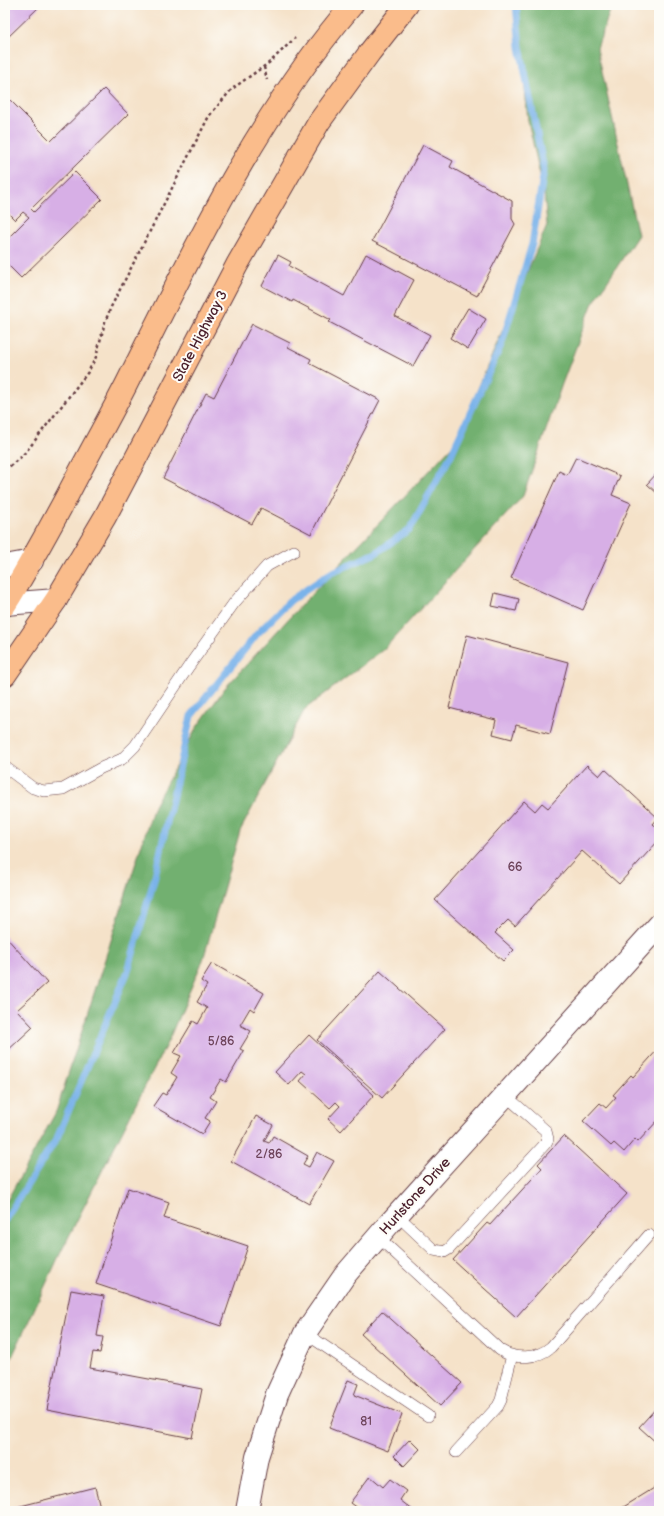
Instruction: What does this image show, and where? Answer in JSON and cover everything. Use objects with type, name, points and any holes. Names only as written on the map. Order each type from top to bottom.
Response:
[{"type":"highway","points":[[5,605],[32,561],[125,387],[182,271],[236,175],[274,112],[306,65],[352,5]]},
{"type":"highway","name":"State Highway 3","points":[[5,675],[56,600],[105,517],[237,265],[319,122],[370,52],[407,5]]},
{"type":"street","points":[[5,566],[32,561]]},
{"type":"street","points":[[5,605],[56,600]]},
{"type":"street","name":"Hurlstone Drive","points":[[247,1511],[257,1457],[277,1394],[305,1333],[345,1276],[397,1215],[659,925]]},
{"type":"lane","points":[[5,767],[33,788],[44,791],[63,789],[101,768],[122,759],[136,746],[189,666],[234,603],[267,566],[294,551]]},
{"type":"lane","points":[[397,1215],[434,1250],[444,1252],[449,1249],[535,1155],[548,1139],[546,1131],[505,1095]]},
{"type":"lane","points":[[378,1237],[500,1350],[512,1355],[531,1356],[539,1355],[551,1347],[649,1235]]},
{"type":"lane","points":[[305,1333],[428,1416]]},
{"type":"lane","points":[[456,1452],[498,1406],[501,1400],[512,1355]]},
{"type":"path","points":[[5,470],[29,448],[90,368],[96,357],[105,322],[111,307],[209,116],[232,89],[270,62],[295,38]]},
{"type":"green space","points":[[517,5],[612,5],[597,48],[638,235],[592,305],[562,384],[523,496],[384,649],[305,709],[240,831],[203,960],[169,1039],[60,1254],[5,1372],[5,1204],[56,1112],[154,806],[197,727],[225,688],[455,443],[547,225],[544,192],[528,121]]},
{"type":"building","points":[[5,5],[41,5],[5,40]]},
{"type":"building","points":[[104,89],[128,114],[31,209],[34,212],[75,172],[102,199],[21,278],[5,262],[5,241],[29,217],[23,212],[15,220],[5,210],[5,95],[51,141]]},
{"type":"building","points":[[423,145],[453,161],[450,167],[512,201],[512,219],[515,224],[477,296],[372,241]]},
{"type":"building","points":[[366,254],[414,280],[395,316],[430,335],[413,366],[329,322],[331,320],[262,286],[278,255],[291,262],[289,266],[344,296]]},
{"type":"building","points":[[468,308],[486,319],[468,349],[450,338]]},
{"type":"building","points":[[252,324],[290,343],[288,347],[311,359],[309,363],[380,400],[311,534],[261,508],[252,524],[163,478],[206,393],[214,397]]},
{"type":"building","points":[[576,457],[620,476],[612,495],[631,503],[583,610],[511,578],[559,471],[567,475]]},
{"type":"building","points":[[659,471],[659,495],[647,484]]},
{"type":"building","points":[[495,593],[519,599],[516,611],[492,606]]},
{"type":"building","points":[[467,635],[568,662],[550,734],[516,725],[512,739],[493,734],[496,720],[449,708]]},
{"type":"building","points":[[587,765],[599,776],[605,769],[658,818],[653,824],[659,829],[659,840],[619,884],[582,851],[515,926],[508,920],[495,933],[514,950],[503,961],[435,900],[524,801],[535,811],[542,803],[548,808]]},
{"type":"building","points":[[5,936],[47,983],[17,1010],[33,1027],[5,1053]]},
{"type":"building","points":[[212,963],[264,993],[254,1011],[250,1008],[240,1025],[251,1031],[240,1049],[244,1051],[226,1082],[221,1079],[210,1097],[216,1101],[205,1118],[210,1121],[202,1134],[153,1106],[162,1093],[166,1095],[177,1077],[171,1073],[181,1056],[174,1053],[193,1021],[198,1024],[207,1008],[197,1002],[207,985],[201,981]]},
{"type":"building","points":[[380,971],[445,1029],[382,1098],[317,1040]]},
{"type":"building","points":[[309,1035],[374,1095],[341,1131],[328,1119],[340,1106],[336,1102],[330,1108],[300,1081],[306,1074],[302,1071],[289,1085],[275,1072]]},
{"type":"building","points":[[659,1048],[659,1119],[638,1142],[635,1139],[624,1152],[614,1143],[611,1146],[583,1121],[600,1103],[606,1108],[616,1097],[613,1095],[631,1075],[633,1077]]},
{"type":"building","points":[[256,1116],[273,1125],[264,1141],[269,1143],[273,1136],[308,1156],[303,1164],[309,1167],[317,1152],[334,1161],[309,1204],[231,1161]]},
{"type":"building","points":[[564,1136],[627,1194],[516,1317],[453,1260],[487,1223],[490,1225],[542,1168],[538,1164]]},
{"type":"building","points":[[128,1188],[169,1202],[164,1218],[248,1246],[221,1326],[96,1284]]},
{"type":"building","points":[[71,1290],[104,1296],[97,1336],[103,1337],[100,1353],[93,1352],[90,1368],[202,1389],[192,1438],[47,1410]]},
{"type":"building","points":[[382,1311],[462,1383],[440,1406],[361,1334]]},
{"type":"building","points":[[348,1380],[358,1384],[354,1395],[402,1414],[388,1451],[329,1428]]},
{"type":"building","points":[[659,1405],[659,1445],[639,1427]]},
{"type":"building","points":[[410,1439],[420,1449],[404,1466],[394,1456]]},
{"type":"building","points":[[370,1476],[383,1487],[390,1479],[406,1491],[400,1500],[414,1511],[361,1511],[350,1503]]},
{"type":"building","points":[[659,1485],[659,1511],[617,1511]]},
{"type":"building","points":[[95,1487],[101,1511],[5,1511],[5,1510]]},
{"type":"waterway","points":[[5,1220],[57,1138],[128,971],[154,880],[191,716],[257,634],[291,600],[331,573],[376,553],[410,529],[451,455],[502,343],[532,244],[544,170],[520,47],[516,5]]}]
